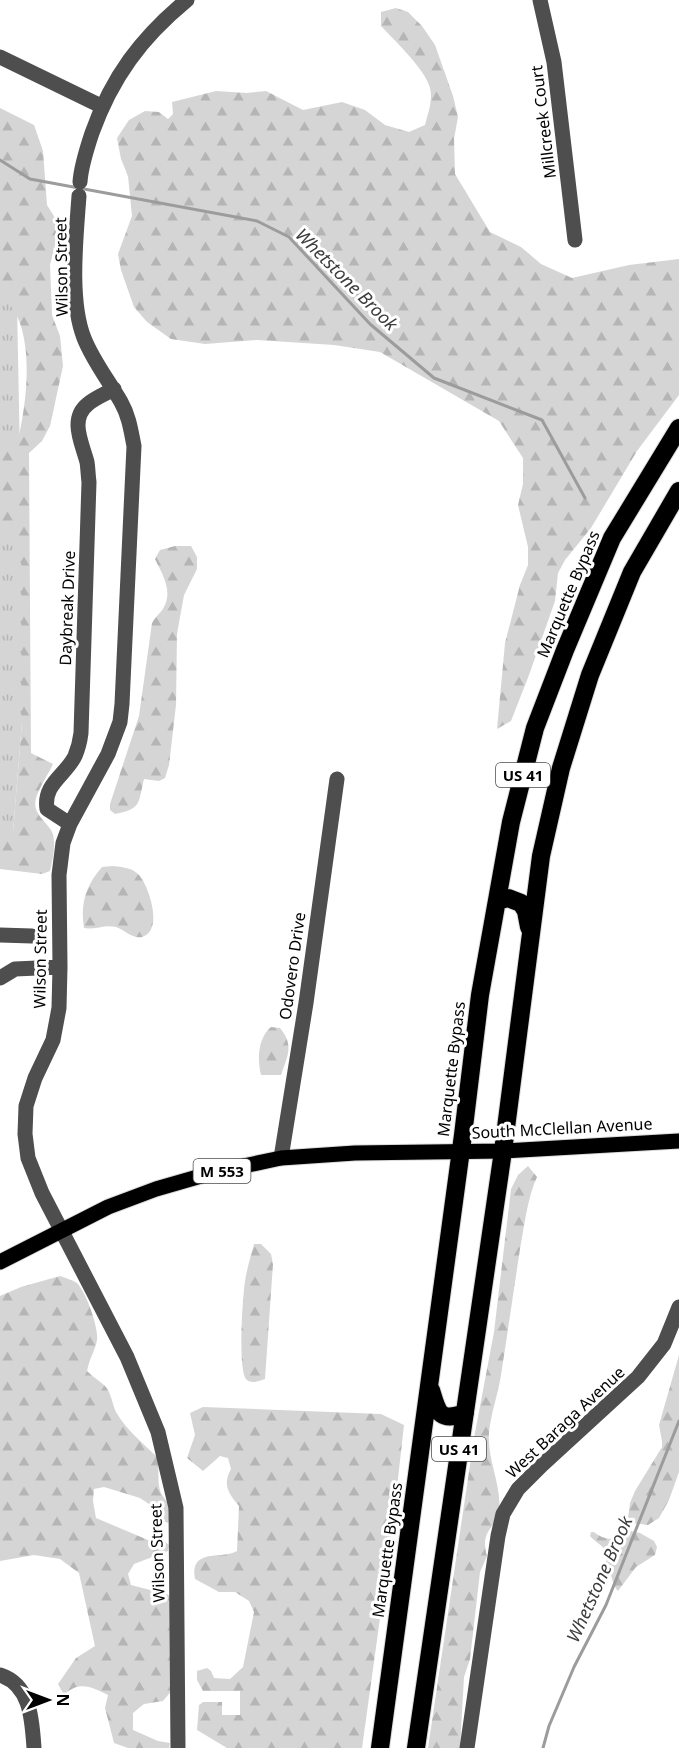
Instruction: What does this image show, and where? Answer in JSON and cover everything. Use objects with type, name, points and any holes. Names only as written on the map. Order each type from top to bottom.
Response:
[{"type":"highway","name":"Marquette Bypass","points":[[380,1748],[480,995],[511,822],[536,728],[565,650],[612,538],[679,428]]},
{"type":"highway","name":"US 41","points":[[416,1748],[503,1151],[541,856],[561,768],[590,675],[632,572],[679,491]]},
{"type":"highway","points":[[497,901],[508,898],[521,903],[526,911],[531,934]]},
{"type":"highway","points":[[429,1386],[440,1414],[446,1418],[452,1418],[465,1413]]},
{"type":"main road","name":"South McClellan Avenue","points":[[0,1262],[108,1207],[156,1188],[281,1158],[355,1153],[503,1151],[679,1141]]},
{"type":"street","name":"Wilson Street","points":[[178,1748],[176,1508],[158,1432],[127,1357],[42,1193],[28,1158],[26,1106],[35,1078],[53,1040],[59,1008],[59,875],[63,843],[69,824],[108,754],[120,722],[122,704],[134,446],[123,404],[91,353],[79,321],[76,299],[79,189],[88,144],[101,106],[120,71],[165,18],[187,0]]},
{"type":"street","name":"Millcreek Court","points":[[540,0],[554,62],[575,240]]},
{"type":"street","points":[[0,57],[101,106]]},
{"type":"street","name":"Daybreak Drive","points":[[69,824],[47,809],[45,798],[74,758],[81,734],[89,482],[88,465],[79,440],[79,417],[89,403],[114,390]]},
{"type":"street","name":"Odovero Drive","points":[[281,1158],[306,1003],[337,779]]},
{"type":"street","points":[[0,935],[32,936]]},
{"type":"street","points":[[0,978],[15,969],[60,967]]},
{"type":"street","name":"West Baraga Avenue","points":[[467,1748],[503,1514],[511,1499],[533,1473],[638,1377],[664,1344],[679,1307]]},
{"type":"street","points":[[0,1675],[15,1683],[23,1692],[32,1721],[34,1748]]},
{"type":"green space","points":[[396,8],[408,12],[422,26],[435,45],[458,117],[454,139],[455,174],[490,232],[521,247],[541,264],[572,278],[629,265],[679,259],[679,395],[637,451],[591,528],[565,560],[558,573],[555,601],[511,721],[497,729],[505,643],[520,585],[528,565],[528,547],[518,505],[523,484],[523,458],[499,421],[380,352],[334,345],[257,340],[205,344],[171,339],[147,322],[134,307],[118,254],[132,216],[128,176],[121,159],[117,138],[129,120],[145,111],[159,112],[168,119],[173,114],[172,102],[216,91],[247,93],[266,91],[303,110],[342,102],[365,110],[385,125],[409,132],[425,125],[431,98],[427,81],[409,55],[381,26],[381,12]]},
{"type":"green space","points":[[0,108],[34,125],[43,151],[47,205],[60,226],[50,265],[52,315],[60,336],[63,366],[50,426],[42,441],[29,453],[31,753],[53,764],[35,803],[39,816],[51,830],[54,839],[50,871],[42,874],[0,869],[0,832],[13,832],[22,722],[22,563],[0,524],[0,449],[18,440],[24,405],[27,363],[20,324],[12,307],[0,295]]},
{"type":"green space","points":[[0,247],[16,252],[22,562],[22,722],[13,832],[0,860]]},
{"type":"green space","points":[[175,546],[191,546],[197,557],[197,569],[184,595],[177,634],[176,705],[169,765],[165,778],[159,781],[144,779],[139,799],[134,807],[115,814],[110,810],[110,804],[139,716],[152,623],[166,601],[166,582],[155,559],[160,550]]},
{"type":"green space","points":[[113,866],[134,871],[147,888],[153,918],[149,933],[142,937],[135,937],[112,926],[84,928],[83,911],[88,888],[102,867]]},
{"type":"green space","points":[[271,1027],[280,1028],[284,1034],[288,1045],[287,1056],[281,1075],[261,1075],[259,1062],[261,1043]]},
{"type":"green space","points":[[528,1166],[537,1177],[525,1218],[501,1375],[489,1433],[499,1510],[485,1540],[487,1556],[480,1572],[470,1659],[464,1677],[460,1748],[428,1748],[474,1438],[494,1332],[511,1189],[518,1175]]},
{"type":"green space","points":[[254,1244],[261,1244],[271,1254],[273,1264],[265,1379],[253,1382],[247,1380],[244,1374],[241,1333],[245,1281]]},
{"type":"green space","points":[[60,1276],[77,1283],[81,1288],[94,1319],[97,1340],[87,1371],[107,1389],[116,1412],[125,1425],[158,1458],[161,1493],[171,1508],[168,1523],[159,1519],[152,1506],[140,1498],[104,1487],[94,1489],[93,1501],[96,1518],[148,1540],[164,1541],[169,1545],[168,1551],[134,1564],[128,1574],[131,1585],[177,1597],[173,1689],[163,1701],[144,1704],[133,1713],[133,1730],[158,1741],[170,1743],[169,1748],[128,1748],[114,1743],[105,1708],[108,1695],[86,1686],[80,1686],[64,1695],[58,1684],[76,1658],[95,1646],[79,1573],[60,1559],[34,1555],[0,1561],[0,1296],[21,1287]]},
{"type":"green space","points":[[679,1355],[679,1472],[669,1500],[659,1518],[648,1525],[632,1523],[628,1518],[630,1503],[662,1447],[659,1425]]},
{"type":"green space","points":[[203,1407],[381,1414],[404,1425],[392,1532],[362,1748],[227,1748],[197,1730],[199,1705],[203,1702],[222,1702],[222,1715],[240,1715],[240,1691],[203,1691],[197,1680],[197,1671],[207,1668],[214,1678],[230,1679],[243,1667],[254,1612],[249,1601],[235,1592],[219,1592],[195,1579],[197,1562],[202,1558],[237,1551],[239,1506],[227,1485],[231,1469],[228,1458],[220,1456],[203,1471],[187,1458],[195,1435],[190,1413]]},
{"type":"green space","points":[[631,1531],[654,1541],[657,1547],[655,1555],[636,1567],[618,1591],[606,1568],[605,1550],[590,1536],[591,1532],[594,1532],[604,1538],[612,1539]]},
{"type":"waterway","name":"Whetstone Brook","points":[[0,160],[30,179],[257,221],[289,237],[370,324],[434,378],[542,420],[585,498]]},
{"type":"waterway","name":"Whetstone Brook","points":[[543,1748],[549,1726],[574,1667],[606,1605],[679,1421]]}]
